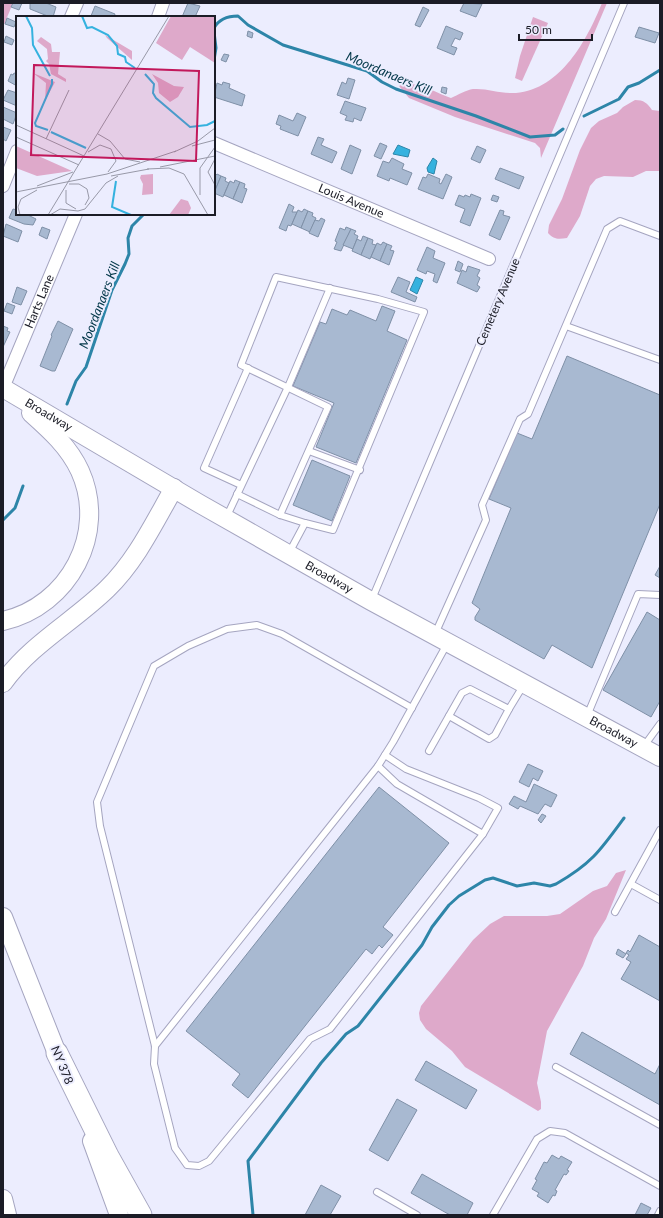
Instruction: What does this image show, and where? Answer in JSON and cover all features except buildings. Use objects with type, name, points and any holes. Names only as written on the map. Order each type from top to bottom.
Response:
[{"type":"highway","points":[[57,1053],[117,1173],[141,1215]]},
{"type":"main road","name":"Broadway","points":[[3,388],[371,601],[587,716],[660,757]]},
{"type":"main road","points":[[3,388],[53,433],[72,457],[85,486],[89,515],[86,544],[80,558],[63,585],[41,605],[18,616],[3,621]]},
{"type":"main road","points":[[3,683],[41,643],[94,601],[119,578],[139,549],[174,488]]},
{"type":"main road","name":"NY 378","points":[[4,918],[119,1215]]},
{"type":"main road","points":[[3,1198],[7,1215]]},
{"type":"street","points":[[71,16],[77,3]]},
{"type":"street","points":[[158,16],[163,3]]},
{"type":"street","name":"Louis Avenue","points":[[215,143],[489,259]]},
{"type":"street","points":[[3,186],[16,154]]},
{"type":"street","name":"Harts Lane","points":[[3,388],[76,215]]},
{"type":"lane","name":"Cemetery Avenue","points":[[371,601],[624,3]]},
{"type":"lane","points":[[155,1046],[378,766],[412,708],[442,638],[486,520],[482,505],[520,418],[528,414],[607,229],[620,221],[660,236]]},
{"type":"lane","points":[[237,494],[280,515],[333,530],[360,470],[424,312],[378,299],[276,277],[241,365],[328,407],[280,515]]},
{"type":"lane","points":[[226,517],[288,387],[330,288]]},
{"type":"lane","points":[[566,326],[660,360]]},
{"type":"lane","points":[[241,485],[204,468],[248,368]]},
{"type":"lane","points":[[309,451],[360,470]]},
{"type":"lane","points":[[288,553],[305,523]]},
{"type":"lane","points":[[587,716],[638,594],[660,595]]},
{"type":"lane","points":[[385,755],[406,769],[479,798],[498,808],[483,834],[330,1029],[310,1039],[209,1161],[199,1166],[186,1165],[176,1148],[154,1064],[155,1046],[100,826],[98,802],[154,666],[188,646],[227,629],[257,626],[282,634],[412,708]]},
{"type":"lane","points":[[449,716],[489,739],[495,735],[524,683]]},
{"type":"lane","points":[[429,750],[462,693],[470,689],[509,709]]},
{"type":"lane","points":[[644,748],[660,724]]},
{"type":"lane","points":[[378,766],[397,784],[483,834]]},
{"type":"lane","points":[[615,912],[660,830]]},
{"type":"lane","points":[[631,884],[660,900]]},
{"type":"lane","points":[[556,1067],[660,1125]]},
{"type":"lane","points":[[493,1215],[537,1139],[550,1131],[565,1133],[660,1186]]},
{"type":"lane","points":[[377,1192],[417,1215]]},
{"type":"lane","points":[[658,1215],[660,1211]]},
{"type":"shaded area","points":[[3,3],[13,3],[3,27]]},
{"type":"shaded area","points":[[602,3],[607,3],[541,158],[540,148],[535,143],[455,117],[409,98],[399,86],[405,84],[418,85],[451,98],[473,89],[484,89],[505,93],[516,93],[532,90],[559,73],[570,60],[589,32]]},
{"type":"shaded area","points":[[533,17],[548,23],[522,81],[515,78],[520,56]]},
{"type":"shaded area","points":[[635,100],[645,102],[652,110],[660,111],[660,171],[646,171],[633,177],[604,176],[596,179],[590,186],[580,216],[567,238],[559,239],[552,237],[548,233],[549,225],[562,199],[580,150],[591,128],[599,121],[617,113],[623,107]]},
{"type":"shaded area","points":[[626,870],[606,919],[594,938],[583,966],[547,1031],[537,1083],[541,1102],[541,1109],[538,1111],[465,1067],[452,1051],[426,1029],[420,1020],[419,1013],[421,1006],[473,940],[490,924],[504,916],[547,916],[560,914],[593,891],[607,886],[616,873]]},
{"type":"water","points":[[398,145],[410,150],[408,157],[393,154]]},
{"type":"water","points":[[433,158],[437,161],[434,174],[428,172],[427,168]]},
{"type":"water","points":[[416,277],[423,280],[417,294],[410,290]]},
{"type":"waterway","name":"Moordanaers Kill","points":[[215,26],[218,22],[224,19],[238,16],[248,25],[283,45],[367,71],[382,82],[396,89],[476,116],[530,137],[555,135],[563,129]]},
{"type":"waterway","name":"Moordanaers Kill","points":[[215,40],[215,54]]},
{"type":"waterway","name":"Moordanaers Kill","points":[[584,116],[619,99],[628,87],[639,83],[660,70]]},
{"type":"waterway","name":"Moordanaers Kill","points":[[67,404],[76,381],[86,367],[112,290],[129,254],[128,238],[132,226],[143,215]]},
{"type":"waterway","name":"Moordanaers Kill","points":[[3,520],[15,508],[23,486]]},
{"type":"waterway","points":[[253,1215],[248,1161],[321,1063],[346,1034],[358,1026],[422,945],[432,927],[449,905],[459,896],[485,880],[493,878],[517,886],[534,883],[550,886],[556,884],[587,863],[601,848],[624,818]]}]
